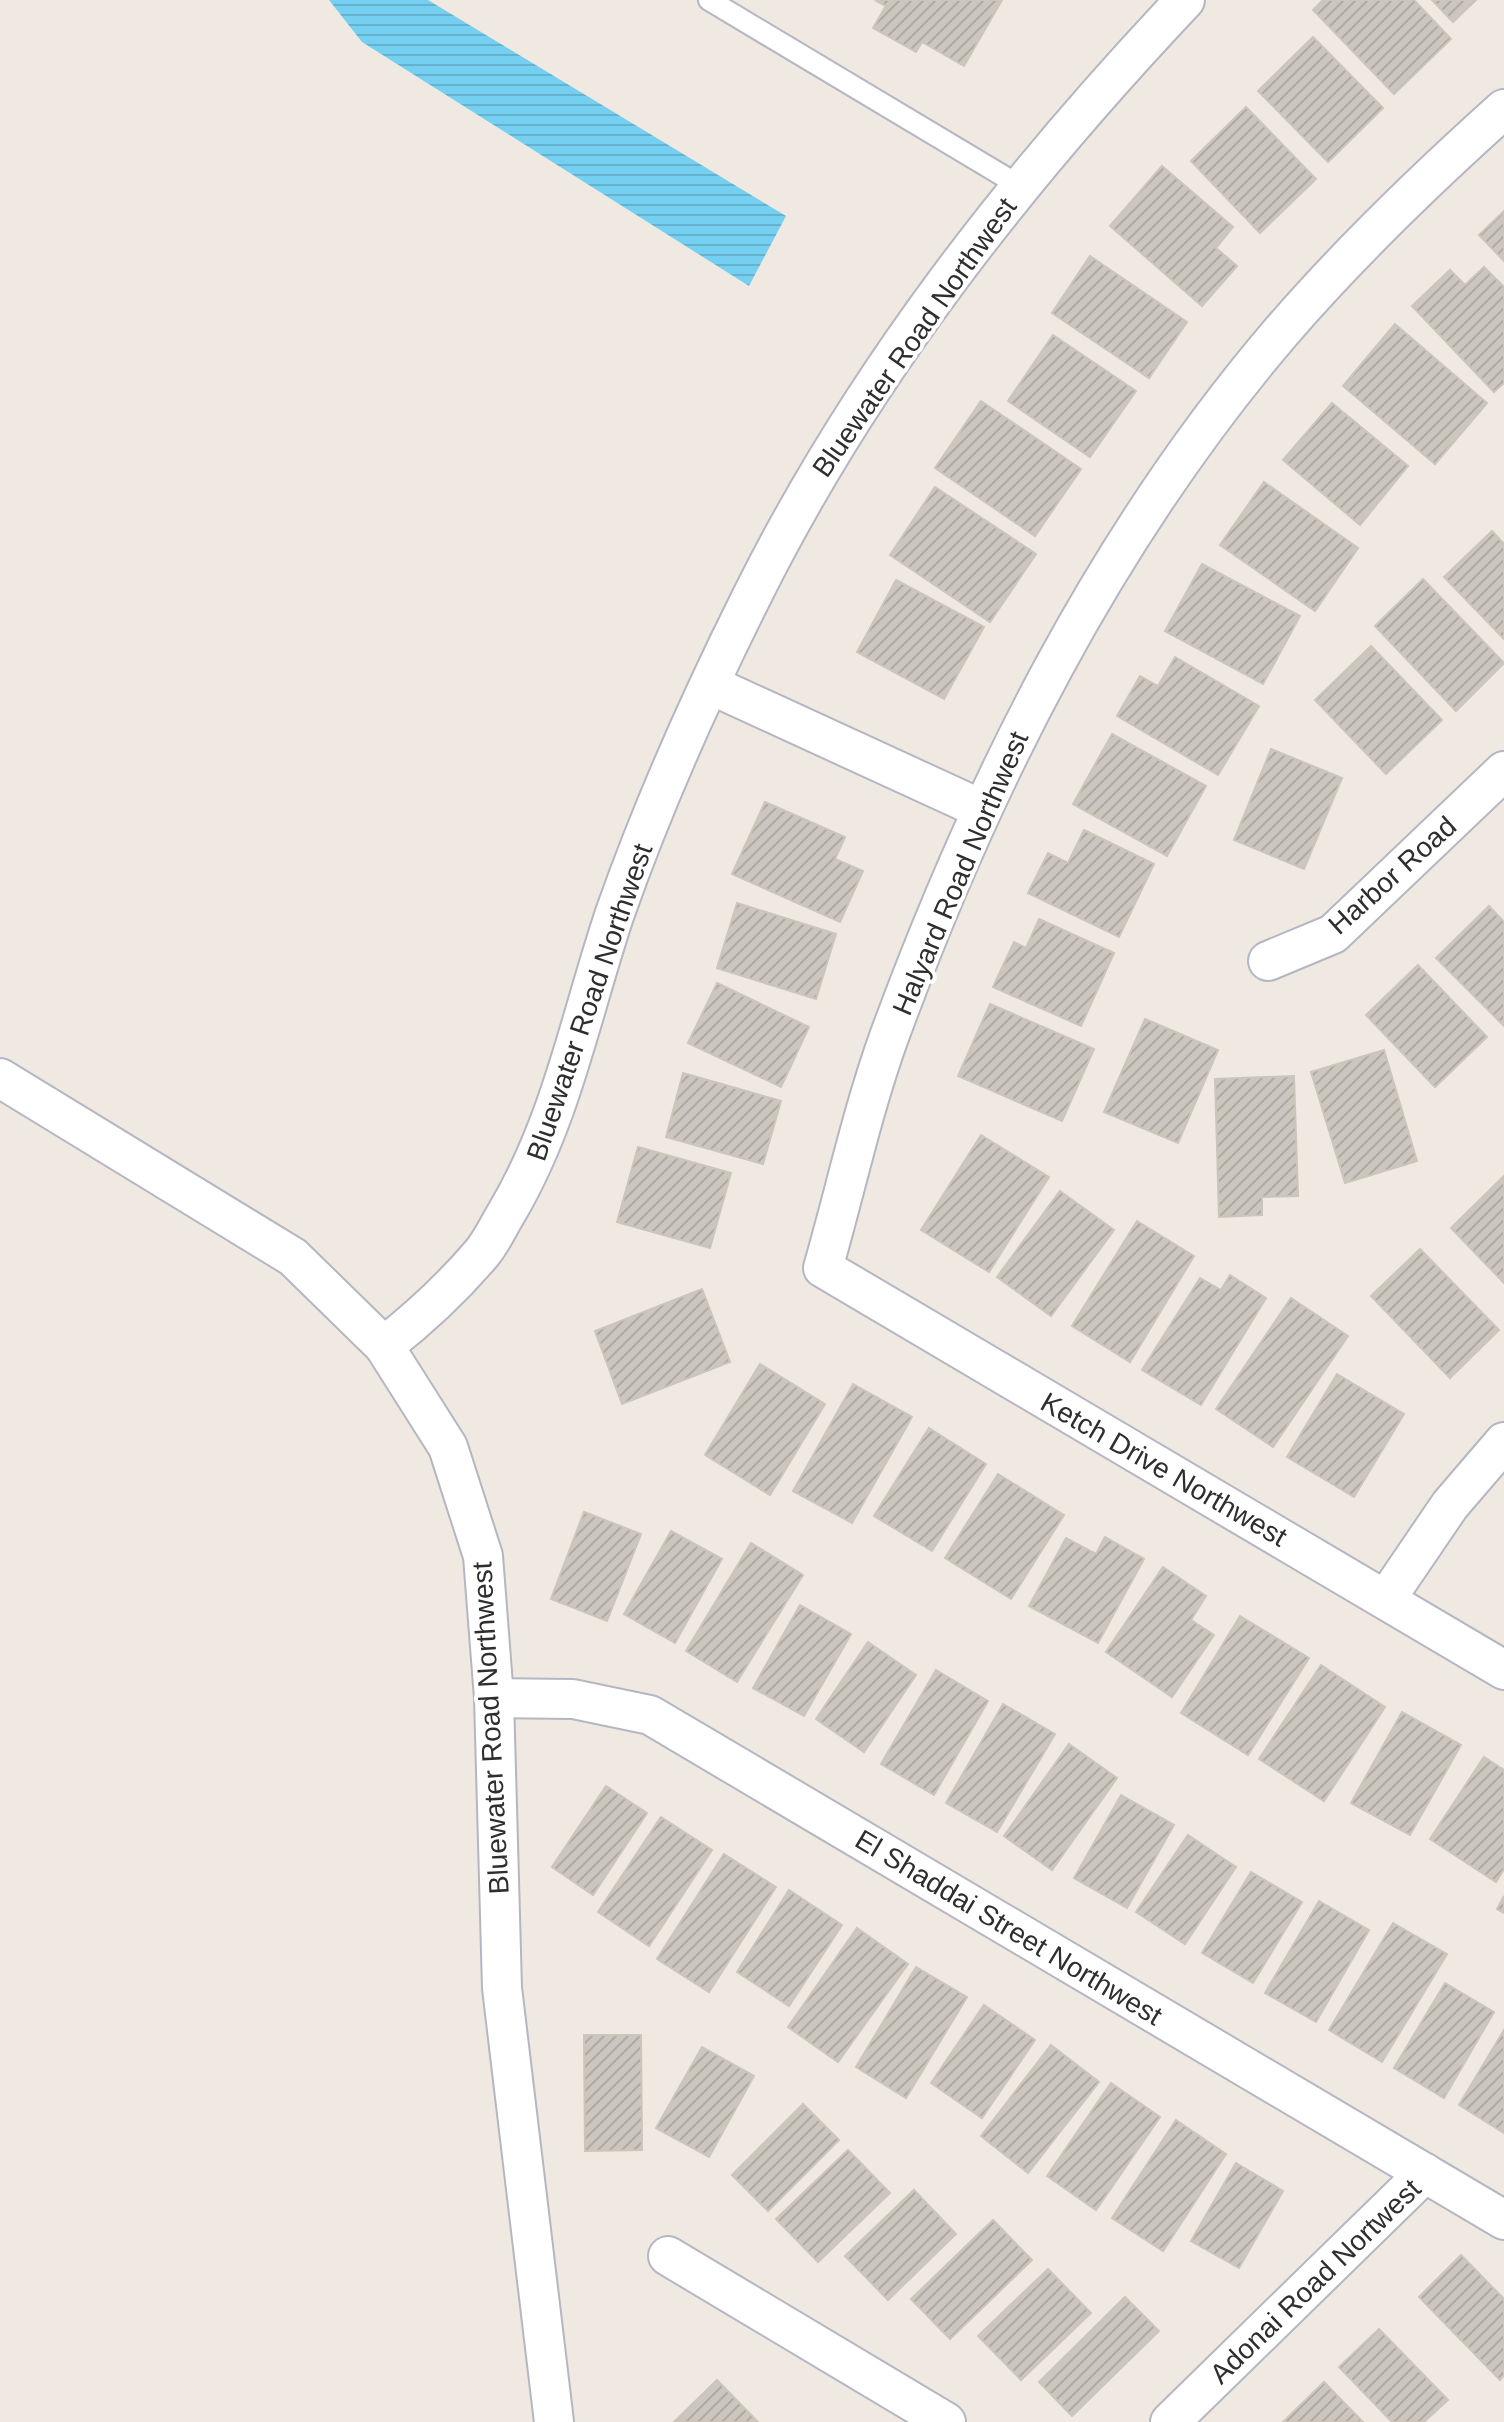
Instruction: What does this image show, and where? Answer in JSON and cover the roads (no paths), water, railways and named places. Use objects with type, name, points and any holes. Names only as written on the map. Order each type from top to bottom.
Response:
[{"type":"street","name":"Bluewater Road Northwest","points":[[554,2422],[502,1988],[494,1698],[483,1556],[448,1447],[384,1346],[421,1317],[485,1250],[534,1167],[557,1107],[616,910],[711,685],[751,598],[809,489],[863,401],[939,292],[1020,186],[1111,78],[1185,0]]},
{"type":"street","name":"Halyard Road Northwest","points":[[823,1268],[888,1040],[981,809],[1065,643],[1166,483],[1280,333],[1411,193],[1504,109]]},
{"type":"street","points":[[711,685],[981,809]]},
{"type":"street","name":"Harbor Road","points":[[1268,961],[1333,934],[1504,771]]},
{"type":"street","points":[[0,1078],[293,1257],[384,1346]]},
{"type":"street","name":"Ketch Drive Northwest","points":[[823,1268],[1504,1670]]},
{"type":"street","points":[[1386,1599],[1450,1505],[1504,1442]]},
{"type":"street","name":"El Shaddai Street Northwest","points":[[494,1698],[573,1699],[650,1715],[1504,2220]]},
{"type":"street","name":"Adonai Road Nortwest","points":[[1170,2422],[1425,2173]]},
{"type":"street","points":[[668,2256],[946,2422]]},
{"type":"lane","points":[[717,5],[1020,186]]},
{"type":"water","points":[[329,0],[428,0],[786,216],[749,286],[362,42]]}]
